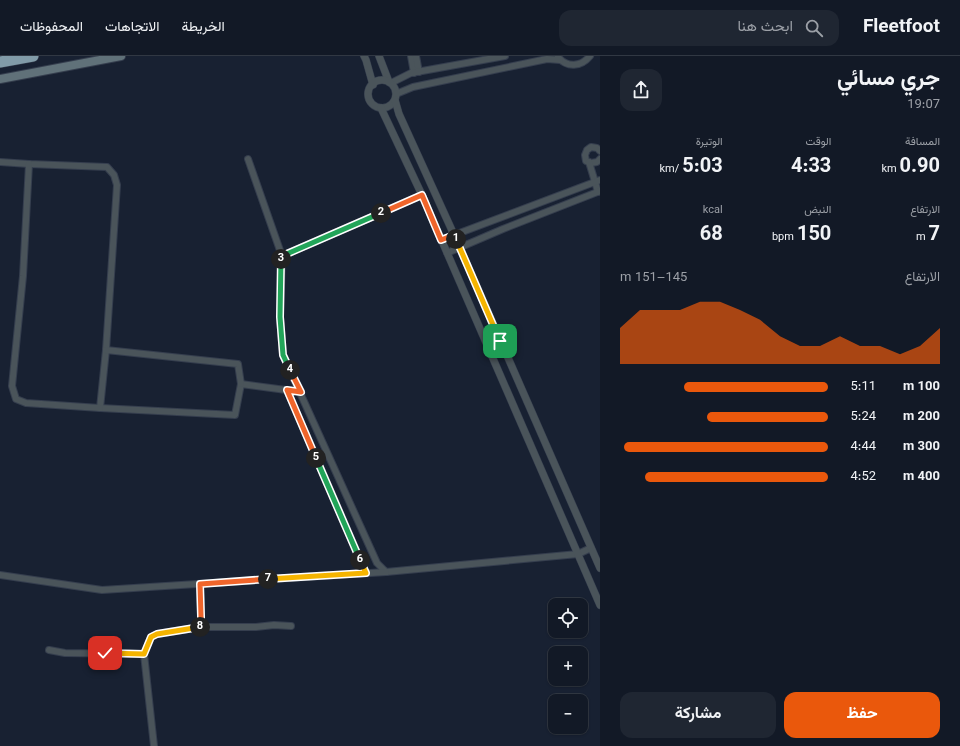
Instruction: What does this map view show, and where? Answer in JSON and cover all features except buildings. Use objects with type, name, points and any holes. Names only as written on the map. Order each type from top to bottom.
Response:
[{"type":"highway","points":[[0,62],[33,56]]},
{"type":"main road","points":[[0,79],[120,56]]},
{"type":"street","points":[[364,56],[373,85]]},
{"type":"street","points":[[379,56],[390,83],[394,87],[399,114],[460,248],[600,568]]},
{"type":"street","points":[[411,56],[416,72]]},
{"type":"street","points":[[416,56],[416,72]]},
{"type":"street","points":[[504,68],[503,56],[411,73],[390,83],[381,80],[377,82],[369,90],[369,98],[376,107],[388,107],[396,97],[413,87],[448,79],[504,68],[547,59],[558,58],[565,64],[574,65],[583,62],[590,56]]},
{"type":"street","points":[[445,67],[448,79]]},
{"type":"street","points":[[381,108],[422,195],[600,605]]},
{"type":"street","points":[[447,253],[599,191],[598,181],[589,162],[585,158],[585,153],[591,147],[597,148],[600,151]]},
{"type":"street","points":[[248,159],[282,256],[280,317],[283,355],[377,563],[386,572]]},
{"type":"street","points":[[589,162],[594,163],[600,161]]},
{"type":"street","points":[[0,162],[107,167],[114,175],[117,185],[106,350],[100,408]]},
{"type":"street","points":[[29,164],[23,276],[12,386],[16,399],[26,403],[235,415],[241,384],[238,364],[106,350]]},
{"type":"street","points":[[441,240],[598,181]]},
{"type":"street","points":[[282,256],[422,195]]},
{"type":"street","points":[[241,384],[301,392]]},
{"type":"street","points":[[287,390],[366,573]]},
{"type":"street","points":[[0,575],[102,590],[386,572],[578,554],[591,548]]},
{"type":"street","points":[[200,584],[201,627]]},
{"type":"street","points":[[154,746],[144,654],[151,637],[157,634],[201,627],[291,626]]},
{"type":"street","points":[[48,650],[65,653],[144,654]]},
{"type":"route","points":[[105,653],[144,654],[151,637],[157,634],[201,627],[200,584],[366,573],[287,390],[301,392],[283,355],[280,317],[282,256],[422,195],[441,240],[454,235],[500,341]]}]
